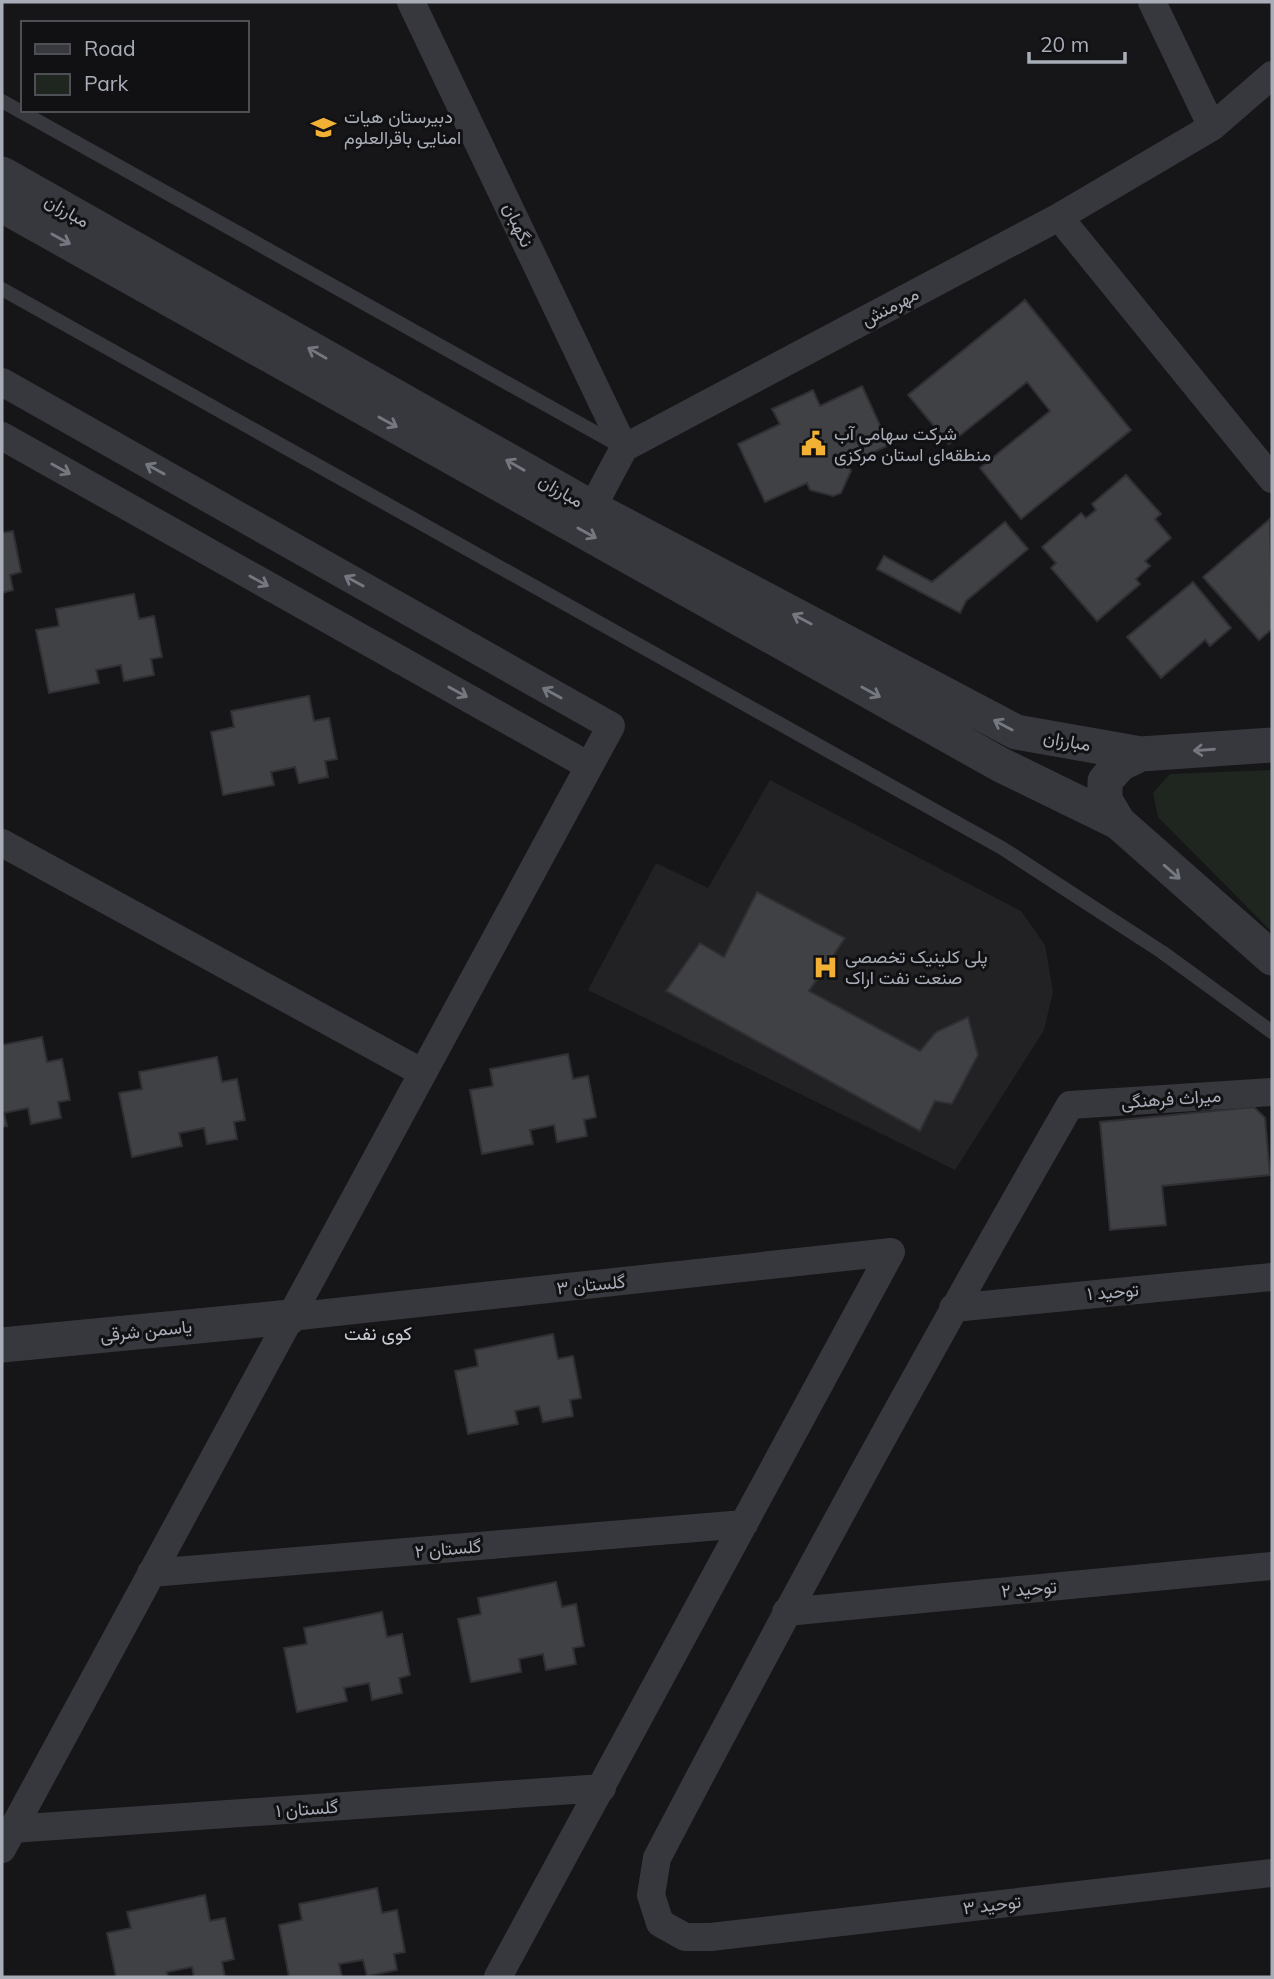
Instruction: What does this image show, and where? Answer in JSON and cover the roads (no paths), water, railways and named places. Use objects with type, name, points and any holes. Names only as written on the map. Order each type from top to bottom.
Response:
[{"type":"street","name":"نگهبان","points":[[411,2],[624,449]]},
{"type":"street","points":[[1152,2],[1212,127]]},
{"type":"street","name":"مهرمنش","points":[[624,449],[1059,216],[1212,127],[1272,75]]},
{"type":"street","name":"مبارزان","points":[[2,174],[592,509],[1016,732],[1141,754]]},
{"type":"street","name":"مبارزان","points":[[2,205],[1001,765],[1118,822]]},
{"type":"street","points":[[1059,216],[1272,479]]},
{"type":"street","points":[[2,382],[611,726],[7,1839]]},
{"type":"street","points":[[2,436],[589,766]]},
{"type":"street","points":[[592,509],[624,449]]},
{"type":"street","points":[[1272,744],[1141,754],[1120,764],[1105,780],[1105,800],[1118,822],[1272,958]]},
{"type":"street","points":[[2,843],[423,1073]]},
{"type":"street","name":"میراث فرهنگی","points":[[1070,1105],[1272,1092]]},
{"type":"street","name":"توحید ۳","points":[[1070,1105],[953,1308],[786,1612],[657,1858],[651,1895],[660,1923],[685,1937],[711,1937],[1272,1873]]},
{"type":"street","name":"گلستان ۳","points":[[290,1317],[891,1252],[744,1524]]},
{"type":"street","name":"توحید ۱","points":[[953,1308],[1272,1277]]},
{"type":"street","name":"یاسمن شرقی","points":[[2,1345],[290,1317]]},
{"type":"street","points":[[498,1977],[744,1524]]},
{"type":"street","name":"گلستان ۲","points":[[151,1573],[744,1524]]},
{"type":"street","name":"توحید ۲","points":[[786,1612],[1272,1566]]},
{"type":"street","name":"گلستان ۱","points":[[7,1839],[602,1788]]},
{"type":"lane","points":[[2,101],[21,112]]},
{"type":"lane","points":[[22,112],[624,449]]},
{"type":"lane","points":[[2,289],[1002,848],[1162,952],[1272,1032]]},
{"type":"place","name":"دبیرستان هیات امنایی باقرالعلوم","points":[[324,127]]},
{"type":"place","name":"شرکت سهامی آب منطقه‌ای استان مرکزی","points":[[814,444]]},
{"type":"place","name":"پلی کلینیک تخصصی صنعت نفت اراک","points":[[825,967]]},
{"type":"district","name":"کوی نفت","points":[[378,1333]]}]
